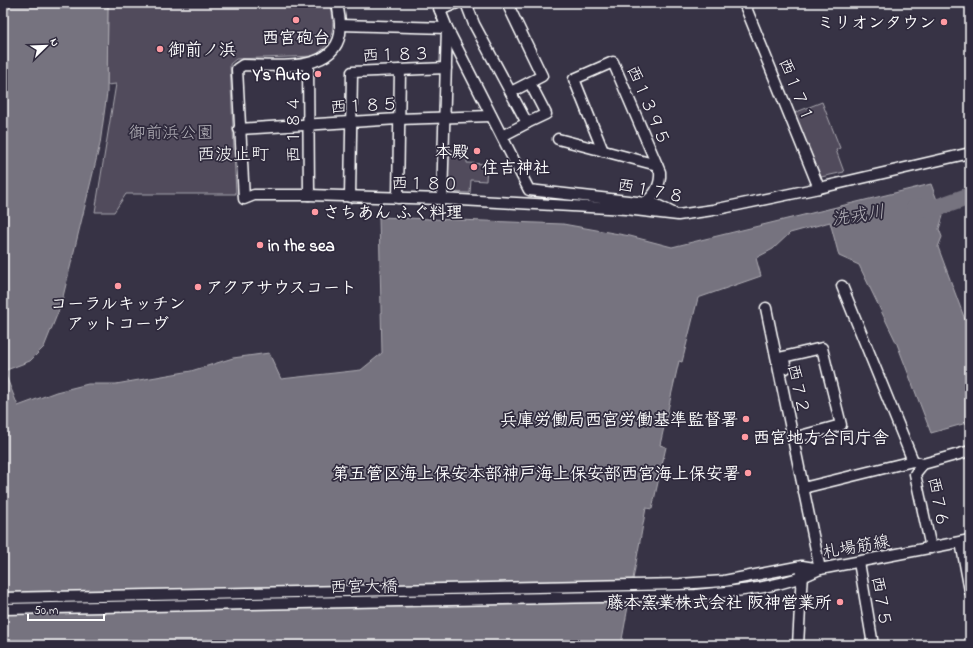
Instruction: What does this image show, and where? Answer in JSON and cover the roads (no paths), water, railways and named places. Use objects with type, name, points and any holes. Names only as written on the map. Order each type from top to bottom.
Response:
[{"type":"street","points":[[239,129],[237,70],[239,67],[308,64],[325,57],[332,51],[337,43],[340,25],[337,3]]},
{"type":"street","points":[[439,6],[457,3]]},
{"type":"street","points":[[466,3],[474,24],[527,123]]},
{"type":"street","points":[[507,3],[542,76],[511,92]]},
{"type":"street","name":"西１７１","points":[[744,3],[819,188]]},
{"type":"street","name":"西１７８","points":[[439,6],[447,28],[529,190],[645,202],[655,204],[678,215],[713,210],[819,188],[970,153]]},
{"type":"street","points":[[340,25],[447,28],[442,199]]},
{"type":"street","name":"西１３９５","points":[[603,151],[574,79],[614,62],[657,165],[660,179],[651,198],[645,202]]},
{"type":"street","name":"西１８４","points":[[308,64],[309,195]]},
{"type":"street","name":"西１８３","points":[[350,197],[352,72],[446,68]]},
{"type":"street","points":[[398,198],[398,119],[400,70]]},
{"type":"street","points":[[502,136],[546,114],[530,82]]},
{"type":"street","name":"西１８５","points":[[239,129],[398,119],[492,116]]},
{"type":"street","name":"西１８０","points":[[239,129],[244,199],[254,195],[442,199],[626,209],[678,215]]},
{"type":"street","points":[[558,140],[657,165]]},
{"type":"street","points":[[842,286],[918,463]]},
{"type":"street","name":"西７２","points":[[766,308],[820,570]]},
{"type":"street","points":[[788,413],[792,398],[783,357],[822,348],[840,425],[793,438]]},
{"type":"street","points":[[803,488],[970,451]]},
{"type":"street","name":"西７６","points":[[918,463],[915,474],[931,548]]},
{"type":"street","points":[[965,541],[970,591]]},
{"type":"street","name":"札場筋線","points":[[724,581],[802,566],[820,570],[965,541]]},
{"type":"street","name":"西７５","points":[[859,562],[873,645]]},
{"type":"street","points":[[798,645],[802,566]]},
{"type":"street","name":"西宮大橋","points":[[3,609],[650,597],[726,592],[802,578],[820,570]]},
{"type":"street","name":"西宮大橋","points":[[3,598],[680,584],[724,581]]},
{"type":"water","points":[[3,3],[108,3],[107,93],[100,144],[61,305],[44,347],[30,361],[4,371],[18,406],[56,392],[88,384],[116,384],[191,371],[233,358],[269,353],[281,379],[361,370],[382,353],[379,217],[563,224],[630,236],[672,247],[931,184],[943,216],[939,229],[942,237],[938,247],[970,333],[970,422],[931,433],[897,344],[859,265],[839,256],[830,222],[790,233],[773,249],[756,258],[761,276],[698,298],[682,362],[679,361],[660,445],[666,447],[652,509],[646,508],[621,645],[3,645]]},
{"type":"waterway","name":"洗戎川","points":[[915,208],[939,207],[970,196]]},
{"type":"place","name":"西宮砲台","points":[[296,20]]},
{"type":"place","name":"ミリオンタウン","points":[[944,22]]},
{"type":"place","name":"御前ノ浜","points":[[160,49]]},
{"type":"place","name":"Y's Auto","points":[[318,74]]},
{"type":"place","name":"本殿","points":[[477,151]]},
{"type":"place","name":"住吉神社","points":[[474,167]]},
{"type":"place","name":"さちあん ふぐ料理","points":[[315,212]]},
{"type":"place","name":"in the sea","points":[[260,245]]},
{"type":"place","name":"コーラルキッチン アットコーヴ","points":[[118,286]]},
{"type":"place","name":"アクアサウスコート","points":[[198,287]]},
{"type":"place","name":"兵庫労働局西宮労働基準監督署","points":[[746,419]]},
{"type":"place","name":"西宮地方合同庁舎","points":[[745,437]]},
{"type":"place","name":"第五管区海上保安本部神戸海上保安部西宮海上保安署","points":[[748,473]]},
{"type":"place","name":"藤本窯業株式会社 阪神営業所","points":[[840,602]]},
{"type":"district","name":"西波止町","points":[[233,154]]},
{"type":"park label","name":"御前浜公園","points":[[171,132]]}]
